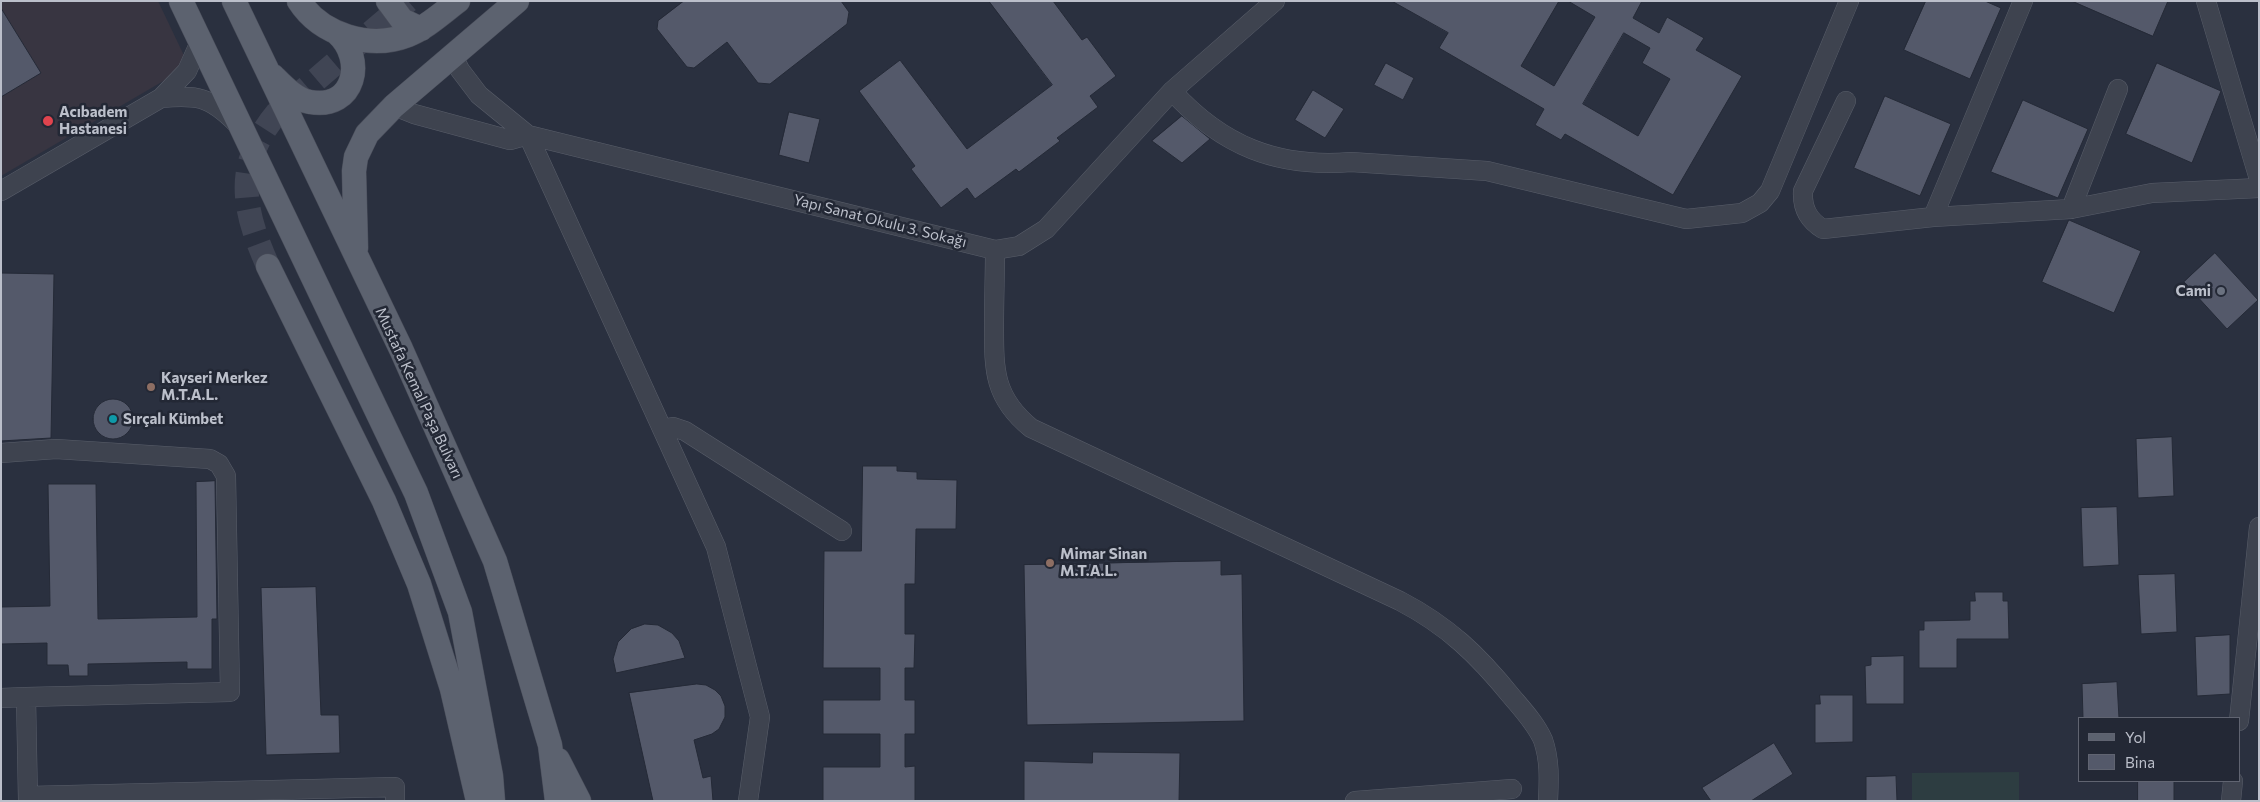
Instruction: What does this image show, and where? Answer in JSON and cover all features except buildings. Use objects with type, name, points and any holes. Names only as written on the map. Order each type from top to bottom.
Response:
[{"type":"main road","points":[[181,1],[416,493],[460,612],[491,776],[492,801]]},
{"type":"main road","name":"Mustafa Kemal Paşa Bulvarı","points":[[234,1],[401,349],[495,561],[550,745],[557,801]]},
{"type":"main road","points":[[299,1],[314,19],[337,33],[366,41],[395,40],[421,29],[458,1]]},
{"type":"main road","points":[[388,1],[402,20],[421,29]]},
{"type":"main road","points":[[356,257],[354,170],[356,157],[367,134],[394,106],[516,1]]},
{"type":"main road","points":[[266,70],[302,100],[319,102],[336,98],[349,87],[354,71],[349,46],[337,33]]},
{"type":"main road","points":[[268,266],[384,501],[419,584],[452,689],[478,801]]},
{"type":"main road","points":[[550,745],[579,801]]},
{"type":"street","name":"Yapı Sanat Okulu 3. Sokağı","points":[[453,56],[469,83],[479,95],[528,136],[995,250],[1019,246],[1046,229],[1172,91],[1274,1]]},
{"type":"street","points":[[1172,91],[1194,114],[1225,137],[1246,148],[1287,160],[1308,163],[1351,162],[1487,171],[1686,219],[1732,215],[1752,209],[1770,191],[1849,1]]},
{"type":"street","points":[[1933,217],[2023,1]]},
{"type":"street","points":[[2206,1],[2259,179]]},
{"type":"street","points":[[1,191],[161,98],[187,71],[200,42]]},
{"type":"street","points":[[2071,209],[2118,89]]},
{"type":"street","points":[[161,98],[186,96],[207,100],[217,105],[242,128]]},
{"type":"street","points":[[1846,101],[1803,191],[1804,207],[1811,220],[1823,228],[1933,217],[2071,209],[2152,193],[2259,188]]},
{"type":"street","name":"Yapı Sanat Okulu 3. Sokağı","points":[[394,106],[414,114],[510,140],[528,136]]},
{"type":"street","points":[[528,136],[716,547],[760,717],[748,801]]},
{"type":"street","points":[[995,250],[994,367],[1003,395],[1021,420],[1031,428],[1400,601],[1442,626],[1471,649],[1487,666],[1537,728],[1549,768],[1548,801]]},
{"type":"street","points":[[662,429],[672,427],[685,431],[842,531]]},
{"type":"street","points":[[1,453],[18,450],[56,449],[210,459],[219,464],[226,476],[230,692],[1,698]]},
{"type":"street","points":[[2239,717],[2259,527]]},
{"type":"street","points":[[26,697],[28,799],[395,787],[395,801]]},
{"type":"street","points":[[2231,801],[2233,782]]},
{"type":"street","points":[[1355,801],[1512,789]]},
{"type":"shaded area","name":"Acıbadem Hastanesi","points":[[1,1],[158,1],[189,66],[1,176]]},
{"type":"shaded area","points":[[2019,772],[2019,801],[1912,801],[1912,773]]},
{"type":"tunnel","points":[[268,266],[252,225],[247,187],[248,169],[263,132],[277,113],[408,1]]},
{"type":"place","name":"Acıbadem Hastanesi","points":[[48,121]]},
{"type":"place","name":"Cami","points":[[2221,291]]},
{"type":"place","name":"Kayseri Merkez M.T.A.L.","points":[[151,387]]},
{"type":"place","name":"Sırçalı Kümbet","points":[[113,419]]},
{"type":"place","name":"Mimar Sinan M.T.A.L.","points":[[1050,563]]}]
